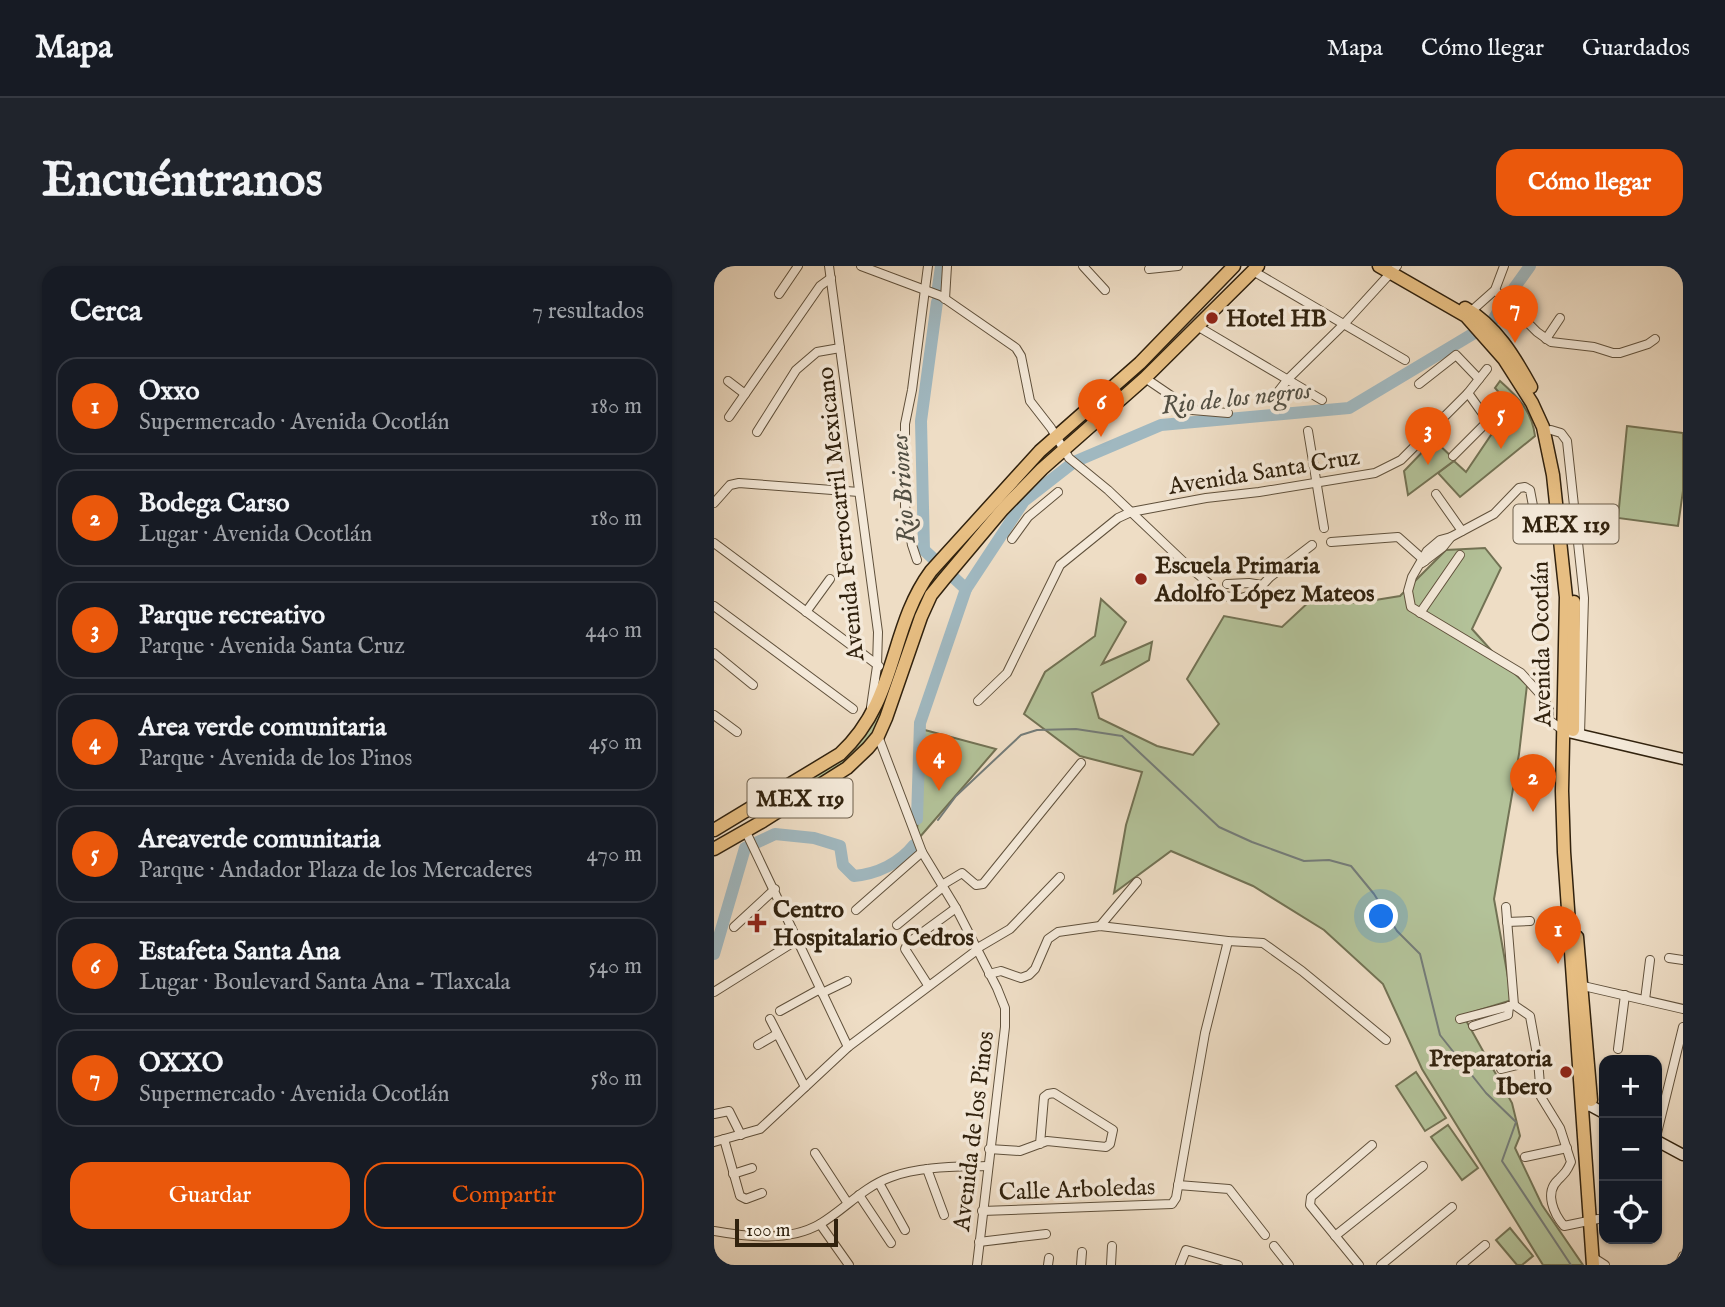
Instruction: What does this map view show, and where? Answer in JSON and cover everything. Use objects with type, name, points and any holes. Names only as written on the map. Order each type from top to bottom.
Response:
[{"type":"main road","name":"MEX 119","points":[[1063,449],[1162,339],[1234,266]]},
{"type":"main road","name":"Avenida Ocotlán","points":[[1391,268],[1474,319],[1510,349],[1536,395],[1551,430],[1560,474],[1574,596],[1571,851],[1577,984],[1598,1263]]},
{"type":"main road","name":"MEX 119","points":[[714,831],[840,754],[856,739],[871,716],[892,665],[912,604],[925,580],[948,552],[979,527],[1040,452],[1063,449],[1144,378],[1255,269]]},
{"type":"main road","name":"Avenida Ocotlán","points":[[1490,335],[1532,403],[1542,427],[1553,475],[1566,597],[1572,733]]},
{"type":"main road","points":[[1155,367],[1168,346],[1168,340],[1162,339]]},
{"type":"main road","name":"MEX 119","points":[[714,849],[748,836],[763,821],[847,768],[878,736],[921,617],[936,589],[960,560],[979,527]]},
{"type":"main road","points":[[755,808],[763,821]]},
{"type":"street","points":[[779,294],[798,266]]},
{"type":"street","name":"Avenida Ferrocarril Mexicano","points":[[829,266],[878,632],[871,716]]},
{"type":"street","points":[[861,266],[886,270],[945,299],[1016,348],[1021,356],[1030,401],[1063,449],[1224,596],[1241,598],[1254,594],[1312,545]]},
{"type":"street","points":[[918,560],[912,545],[905,506],[905,424],[928,266]]},
{"type":"street","points":[[945,299],[947,266]]},
{"type":"street","points":[[1083,266],[1105,289]]},
{"type":"street","points":[[1149,269],[1178,266]]},
{"type":"street","points":[[1474,319],[1495,290],[1504,266]]},
{"type":"street","points":[[1274,397],[1288,379],[1344,324],[1391,268]]},
{"type":"street","points":[[1255,269],[1405,360]]},
{"type":"street","points":[[729,417],[820,286],[831,278]]},
{"type":"street","points":[[1495,290],[1546,339],[1562,344],[1594,346],[1613,353],[1634,350],[1655,339]]},
{"type":"street","points":[[1546,339],[1560,318]]},
{"type":"street","points":[[1197,326],[1322,400]]},
{"type":"street","points":[[757,432],[796,370],[817,352],[840,348]]},
{"type":"street","points":[[1419,384],[1456,355],[1479,379]]},
{"type":"street","name":"Avenida Santa Cruz","points":[[1131,512],[1375,473],[1401,460],[1468,393],[1487,369]]},
{"type":"street","points":[[1144,378],[1192,410],[1228,413]]},
{"type":"street","points":[[728,381],[745,394]]},
{"type":"street","points":[[1453,456],[1488,421],[1468,393]]},
{"type":"street","points":[[1308,431],[1324,528]]},
{"type":"street","points":[[714,503],[730,485],[739,483],[859,492]]},
{"type":"street","points":[[1538,532],[1530,490],[1519,488],[1494,514],[1451,537],[1423,561],[1412,577],[1408,591],[1411,607],[1521,673],[1549,708],[1549,720],[1572,733],[1683,756]]},
{"type":"street","points":[[1012,539],[1028,517],[1058,492]]},
{"type":"street","points":[[1436,494],[1462,531]]},
{"type":"street","points":[[978,701],[1007,673],[1064,560],[1118,518],[1131,512]]},
{"type":"street","points":[[1331,542],[1398,537],[1423,561]]},
{"type":"street","points":[[714,543],[877,666],[892,665]]},
{"type":"street","points":[[1420,613],[1460,555]]},
{"type":"street","points":[[806,612],[830,579]]},
{"type":"street","points":[[1227,584],[1262,585]]},
{"type":"street","points":[[714,606],[853,709]]},
{"type":"street","points":[[714,653],[753,685]]},
{"type":"street","points":[[714,715],[737,732]]},
{"type":"street","name":"Avenida de los Pinos","points":[[878,736],[922,852],[956,908],[1005,1008],[977,1265]]},
{"type":"street","points":[[897,925],[942,886],[962,873],[975,885],[980,886],[1081,763]]},
{"type":"street","points":[[748,836],[848,1047]]},
{"type":"street","points":[[856,910],[922,852]]},
{"type":"street","points":[[714,1142],[760,1129],[848,1047],[977,949],[1010,929],[1060,877]]},
{"type":"street","points":[[1100,926],[1137,882]]},
{"type":"street","points":[[734,927],[775,889]]},
{"type":"street","points":[[1473,1026],[1508,1015],[1512,1005],[1506,907]]},
{"type":"street","points":[[928,985],[905,948],[956,908]]},
{"type":"street","points":[[1507,922],[1530,921]]},
{"type":"street","points":[[989,974],[1001,971],[1021,978],[1029,975],[1035,969],[1048,940],[1058,932],[1100,926],[1263,943],[1302,971],[1386,1040]]},
{"type":"street","points":[[714,992],[797,940]]},
{"type":"street","points":[[1228,941],[1205,1034],[1178,1185],[1229,1189],[1265,1235]]},
{"type":"street","points":[[1669,958],[1683,960]]},
{"type":"street","points":[[1645,1000],[1650,960]]},
{"type":"street","points":[[780,1011],[846,981]]},
{"type":"street","points":[[1577,984],[1683,1009]]},
{"type":"street","points":[[1618,1049],[1625,995]]},
{"type":"street","points":[[1460,1018],[1512,1005],[1530,1016],[1541,1097],[1560,1128],[1571,1162],[1565,1175],[1557,1180],[1552,1194],[1553,1209],[1564,1226],[1595,1220]]},
{"type":"street","points":[[770,1019],[805,1087]]},
{"type":"street","points":[[1662,1118],[1678,1066],[1683,1027]]},
{"type":"street","points":[[758,1045],[777,1034]]},
{"type":"street","points":[[1501,1069],[1538,1060]]},
{"type":"street","points":[[989,1149],[1020,1151],[1040,1144],[1047,1141],[1106,1147],[1110,1144],[1113,1130],[1054,1093],[1048,1094],[1044,1097],[1040,1144]]},
{"type":"street","points":[[1587,1106],[1599,1111]]},
{"type":"street","points":[[714,1114],[729,1111],[741,1135]]},
{"type":"street","points":[[724,1139],[742,1199],[762,1193]]},
{"type":"street","points":[[1662,1143],[1683,1155]]},
{"type":"street","points":[[1359,1265],[1309,1201],[1311,1196],[1372,1145]]},
{"type":"street","points":[[1525,1157],[1567,1148]]},
{"type":"street","points":[[815,1153],[847,1202]]},
{"type":"street","points":[[714,1231],[768,1236],[793,1234],[820,1224],[847,1202],[892,1176],[927,1169],[987,1166]]},
{"type":"street","points":[[1335,1236],[1423,1166]]},
{"type":"street","points":[[733,1174],[752,1168]]},
{"type":"street","points":[[927,1169],[944,1215]]},
{"type":"street","points":[[879,1183],[905,1230]]},
{"type":"street","name":"Calle Arboledas","points":[[982,1211],[1172,1204],[1178,1185]]},
{"type":"street","points":[[859,1195],[891,1243]]},
{"type":"street","points":[[1381,1265],[1452,1207]]},
{"type":"street","points":[[820,1224],[849,1265]]},
{"type":"street","points":[[979,1242],[1046,1234]]},
{"type":"street","points":[[1461,1265],[1485,1245]]},
{"type":"street","points":[[1111,1265],[1112,1246]]},
{"type":"street","points":[[1275,1246],[1290,1265]]},
{"type":"street","points":[[1180,1265],[1186,1250],[1238,1265]]},
{"type":"street","points":[[1081,1265],[1082,1252]]},
{"type":"street","points":[[1679,1265],[1683,1256]]},
{"type":"green space","points":[[1500,381],[1523,405],[1531,419],[1535,436],[1460,497],[1438,473],[1454,461],[1466,472],[1491,435],[1518,414],[1495,388]]},
{"type":"green space","points":[[1627,426],[1683,433],[1683,491],[1678,526],[1618,518]]},
{"type":"green space","points":[[1434,440],[1455,460],[1408,495],[1404,471]]},
{"type":"green space","points":[[974,523],[984,531],[935,588],[874,734],[844,765],[763,818],[759,809],[857,740],[913,605]]},
{"type":"green space","points":[[1485,548],[1501,568],[1472,629],[1527,685],[1519,754],[1494,899],[1512,1000],[1463,1015],[1512,1103],[1520,1136],[1515,1148],[1542,1205],[1583,1265],[1543,1265],[1422,1069],[1383,984],[1324,930],[1253,886],[1171,851],[1114,893],[1126,825],[1142,772],[1080,756],[1024,714],[1045,672],[1095,636],[1101,599],[1126,622],[1102,664],[1152,642],[1149,660],[1092,693],[1099,718],[1157,746],[1193,755],[1219,724],[1187,679],[1224,616],[1282,627],[1312,599],[1357,603],[1400,596],[1446,550]]},
{"type":"green space","points":[[921,729],[996,749],[919,838],[917,833]]},
{"type":"green space","points":[[1416,1072],[1446,1118],[1425,1131],[1396,1086]]},
{"type":"green space","points":[[1448,1125],[1478,1168],[1462,1180],[1431,1137]]},
{"type":"green space","points":[[1510,1228],[1533,1256],[1522,1265],[1517,1265],[1496,1240]]},
{"type":"waterway","name":"Rio Briones","points":[[938,287],[941,266]]},
{"type":"waterway","name":"Rio de los negros","points":[[1507,298],[1530,266]]},
{"type":"waterway","name":"Rio Briones","points":[[917,819],[920,723],[966,589],[924,550],[921,421],[937,302]]},
{"type":"waterway","name":"Rio de los negros","points":[[966,589],[1024,501],[1074,462],[1161,425],[1349,408],[1491,323],[1503,304]]},
{"type":"waterway","points":[[938,820],[956,796],[1021,735],[1037,730],[1076,729],[1122,736],[1219,827],[1304,861],[1329,860],[1351,866],[1374,894],[1397,931],[1420,954],[1440,1035],[1486,1093],[1516,1122],[1502,1161],[1571,1265]]},
{"type":"waterway","name":"Rio Briones","points":[[714,954],[745,848],[775,834],[814,838],[840,846],[843,865],[854,876],[887,866],[902,857],[914,845]]},
{"type":"place","name":"Hotel HB","points":[[1212,318]]},
{"type":"place","name":"OXXO","points":[[1515,343]]},
{"type":"place","name":"Estafeta Santa Ana","points":[[1101,437]]},
{"type":"place","name":"Areaverde comunitaria","points":[[1501,449]]},
{"type":"place","name":"Parque recreativo","points":[[1428,465]]},
{"type":"place","name":"Escuela Primaria Adolfo López Mateos","points":[[1141,579]]},
{"type":"place","name":"Area verde comunitaria","points":[[939,791]]},
{"type":"place","name":"Bodega Carso","points":[[1533,812]]},
{"type":"place","name":"Centro Hospitalario Cedros","points":[[757,923]]},
{"type":"place","name":"Oxxo","points":[[1558,964]]},
{"type":"place","name":"Preparatoria Ibero","points":[[1566,1072]]}]
